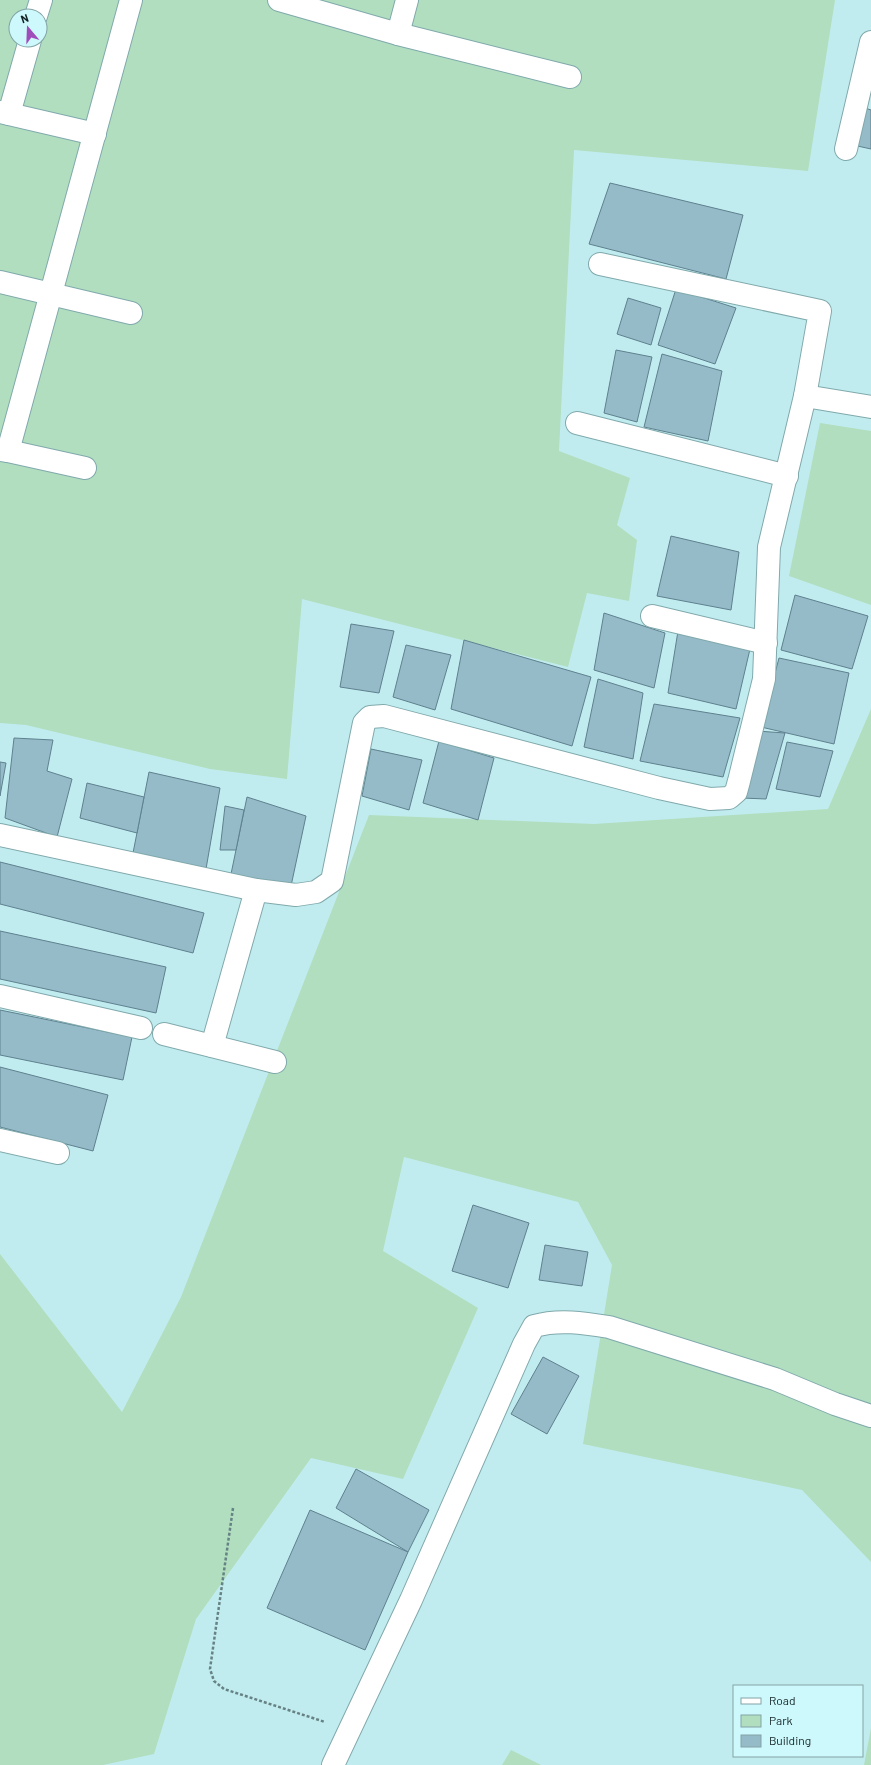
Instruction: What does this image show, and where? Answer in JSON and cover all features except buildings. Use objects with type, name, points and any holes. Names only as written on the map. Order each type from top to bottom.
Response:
[{"type":"street","points":[[85,468],[4,450],[51,295],[131,0]]},
{"type":"street","points":[[280,0],[398,34],[570,77]]},
{"type":"street","points":[[398,34],[407,0]]},
{"type":"street","points":[[846,148],[871,42]]},
{"type":"street","points":[[27,48],[4,113],[95,134]]},
{"type":"street","points":[[0,835],[256,890],[296,895],[316,892],[332,881],[364,723],[370,717],[384,716],[659,788],[710,799],[729,798],[736,792],[764,679],[769,547],[805,396],[820,311],[600,264]]},
{"type":"street","points":[[0,282],[131,313]]},
{"type":"street","points":[[805,396],[871,407]]},
{"type":"street","points":[[577,423],[787,476]]},
{"type":"street","points":[[652,616],[766,643]]},
{"type":"street","points":[[212,1046],[256,890]]},
{"type":"street","points":[[0,996],[141,1028]]},
{"type":"street","points":[[164,1034],[275,1062]]},
{"type":"street","points":[[0,1140],[58,1153]]},
{"type":"street","points":[[333,1765],[411,1600],[524,1344],[534,1326],[550,1321],[587,1323],[609,1327],[775,1380],[834,1404],[871,1416]]},
{"type":"path","points":[[233,1508],[210,1669],[214,1681],[224,1690],[350,1730]]},
{"type":"green space","points":[[0,0],[835,0],[808,171],[574,150],[559,451],[630,478],[617,525],[637,540],[629,601],[587,593],[568,667],[302,599],[287,779],[210,769],[26,725],[0,723]]},
{"type":"green space","points":[[820,423],[871,431],[871,605],[789,576]]},
{"type":"green space","points":[[871,709],[871,1562],[802,1490],[583,1444],[612,1265],[578,1202],[404,1157],[383,1251],[478,1308],[403,1479],[311,1458],[196,1619],[154,1754],[103,1765],[0,1765],[0,1254],[122,1412],[181,1297],[369,815],[594,824],[828,809]]},
{"type":"green space","points":[[871,1728],[871,1765],[864,1765]]},
{"type":"green space","points":[[511,1750],[541,1765],[502,1765]]}]
